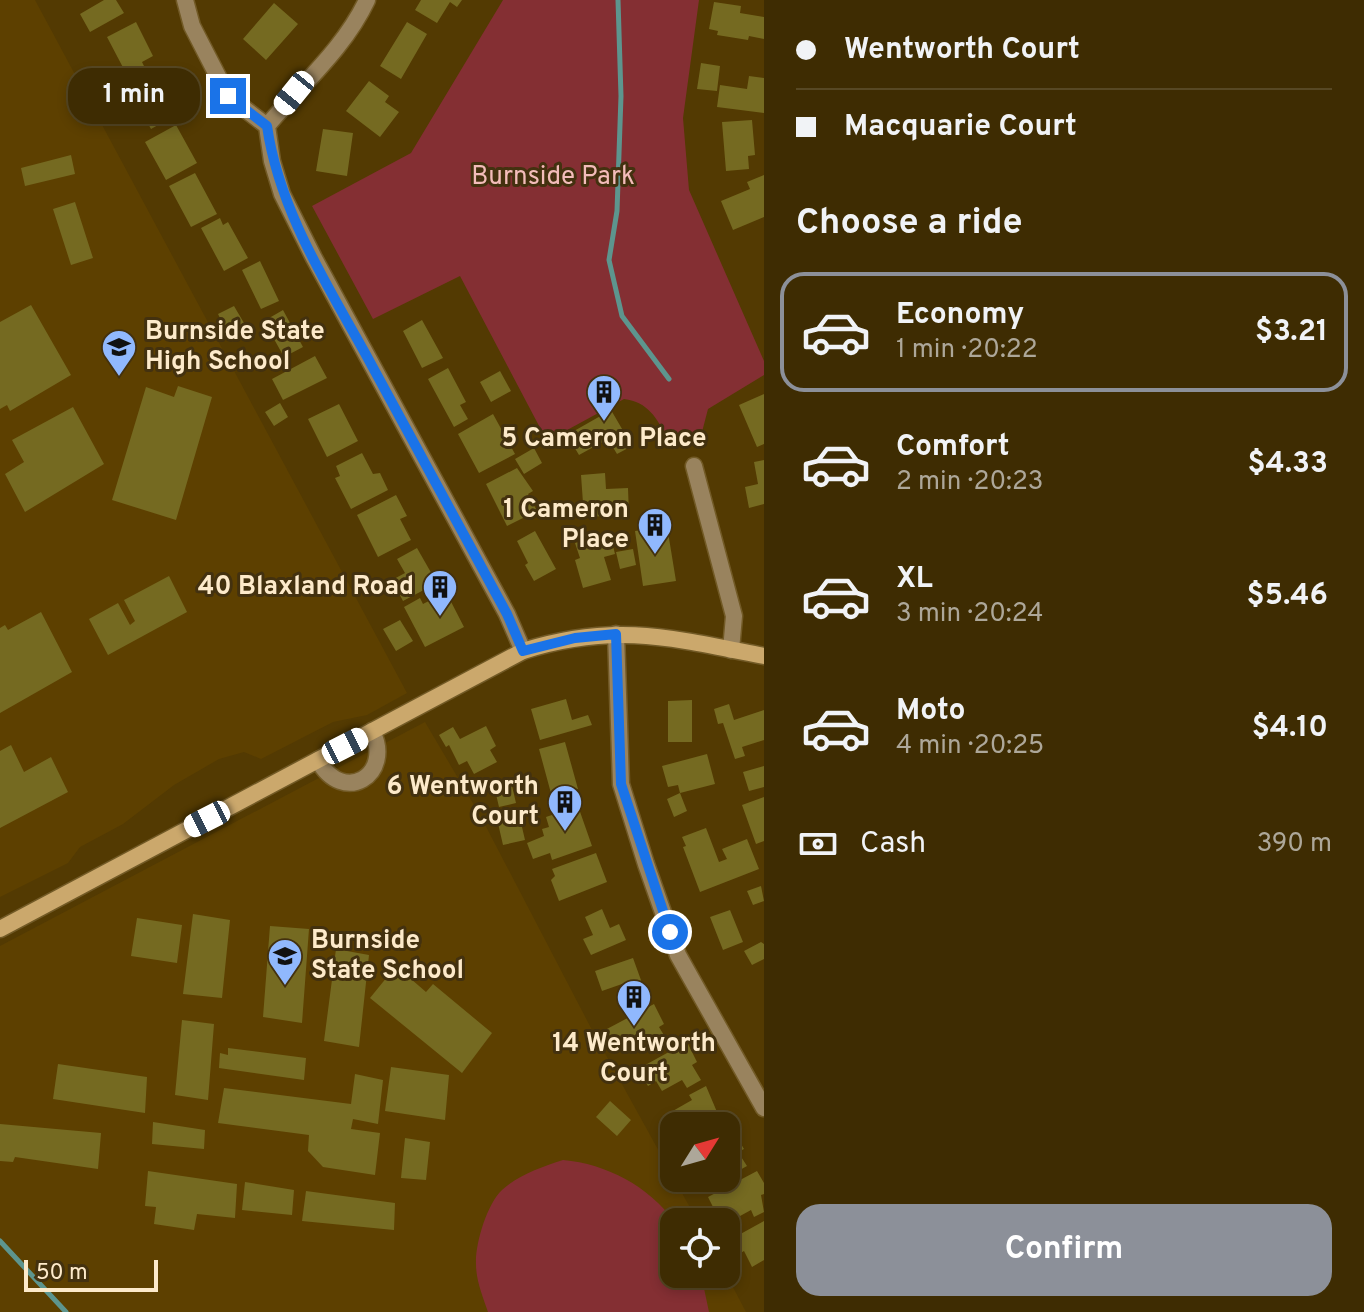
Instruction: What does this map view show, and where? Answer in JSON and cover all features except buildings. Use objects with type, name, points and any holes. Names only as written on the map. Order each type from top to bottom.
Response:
[{"type":"street","points":[[185,0],[192,26],[228,96],[267,126],[272,161],[289,207],[345,318],[507,614],[523,651]]},
{"type":"street","points":[[267,126],[340,44],[357,21],[367,0]]},
{"type":"street","points":[[694,466],[733,607],[731,650]]},
{"type":"street","points":[[616,634],[621,784],[678,955],[764,1108]]},
{"type":"street","points":[[0,929],[523,651],[575,638],[616,634],[662,635],[764,656]]},
{"type":"street","points":[[318,760],[324,772],[340,783],[365,779],[379,758],[379,745],[372,731]]},
{"type":"shaded area","name":"Burnside State High School","points":[[0,0],[35,0],[407,693],[367,715],[333,722],[261,759],[244,752],[219,759],[174,785],[123,824],[80,847],[68,863],[0,897]]},
{"type":"shaded area","name":"Burnside State School","points":[[425,722],[481,817],[660,1153],[660,1192],[681,1192],[690,1208],[660,1208],[660,1288],[733,1288],[746,1312],[0,1312],[0,946]]},
{"type":"green space","name":"Burnside Park","points":[[503,0],[699,0],[683,118],[689,190],[764,361],[764,375],[708,409],[702,432],[667,438],[646,407],[624,399],[547,441],[460,276],[373,319],[312,206],[411,153]]},
{"type":"green space","points":[[563,1160],[595,1166],[625,1179],[652,1198],[663,1208],[660,1208],[660,1288],[704,1288],[709,1312],[488,1312],[477,1277],[476,1256],[483,1225],[491,1205],[502,1190],[539,1169]]},
{"type":"waterway","points":[[618,0],[621,96],[617,211],[609,260],[622,316],[669,379]]},
{"type":"waterway","points":[[0,1241],[66,1312]]},
{"type":"place","name":"Burnside State High School","points":[[119,378]]},
{"type":"place","name":"5 Cameron Place","points":[[604,423]]},
{"type":"place","name":"1 Cameron Place","points":[[655,556]]},
{"type":"place","name":"40 Blaxland Road","points":[[440,618]]},
{"type":"place","name":"6 Wentworth Court","points":[[565,833]]},
{"type":"place","name":"Burnside State School","points":[[285,987]]},
{"type":"place","name":"14 Wentworth Court","points":[[634,1028]]},
{"type":"route","points":[[228,96],[267,126],[272,161],[282,194],[345,318],[507,614],[523,651],[550,642],[616,634],[621,784],[670,932]]}]
